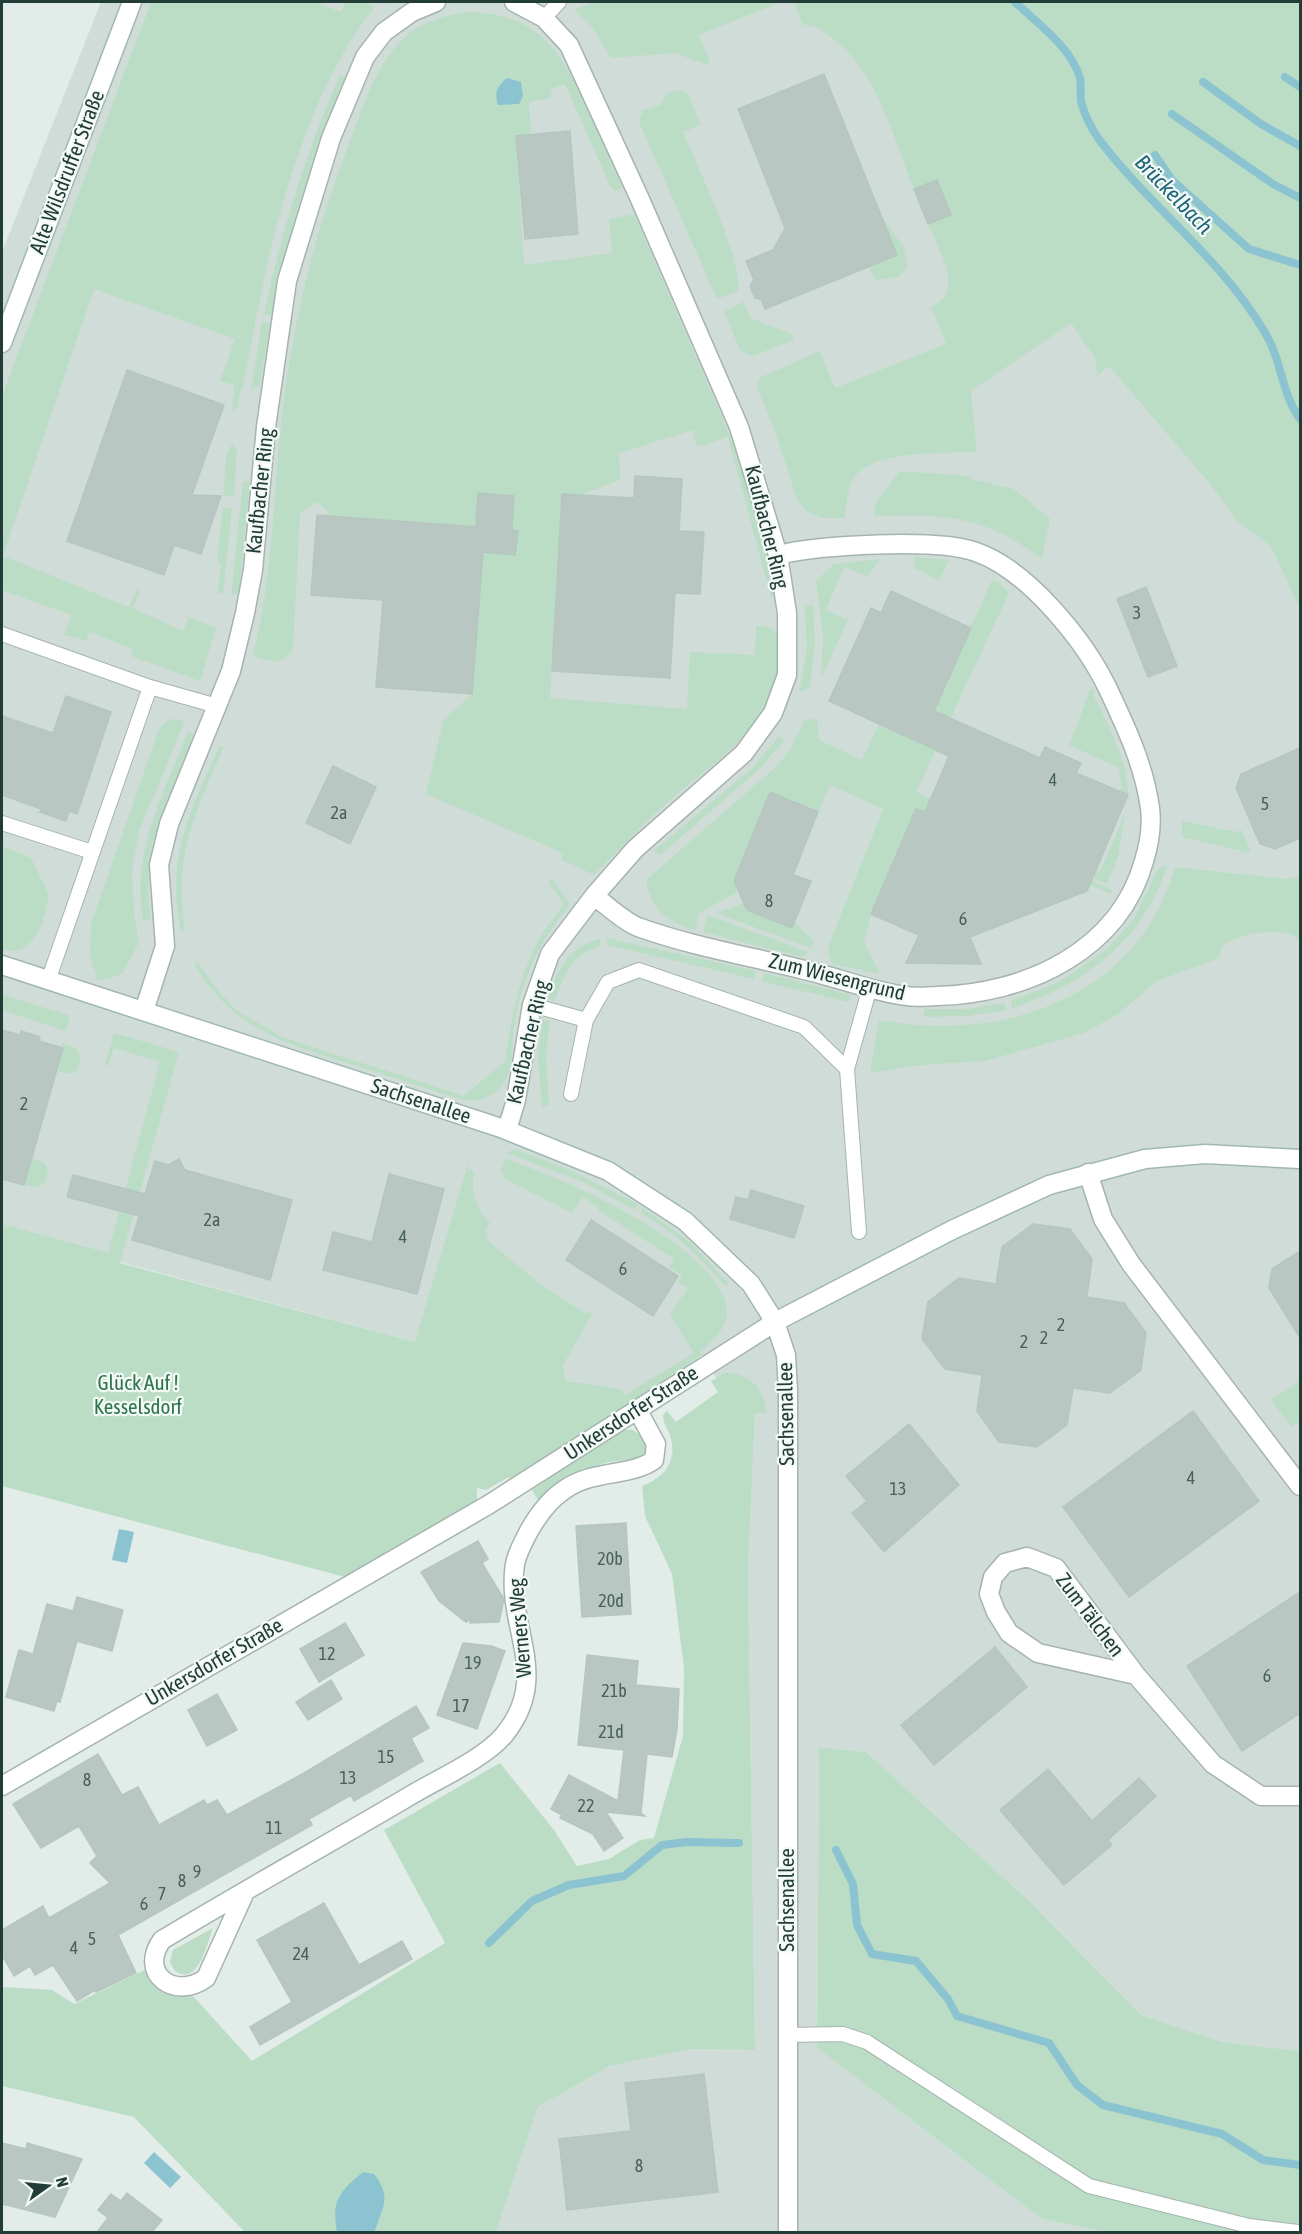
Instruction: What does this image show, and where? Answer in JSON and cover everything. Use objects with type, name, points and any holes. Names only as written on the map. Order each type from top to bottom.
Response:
[{"type":"street","name":"Alte Wilsdruffer Straße","points":[[2,343],[132,2]]},
{"type":"street","name":"Kaufbacher Ring","points":[[144,1011],[165,946],[159,865],[166,834],[231,671],[253,570],[266,427],[287,280],[331,138],[365,57],[384,32],[412,12],[436,2]]},
{"type":"street","name":"Kaufbacher Ring","points":[[507,1130],[516,1100],[532,1005],[550,954],[594,896],[635,849],[744,753],[773,713],[787,675],[787,613],[778,555],[739,427],[569,45],[544,18],[514,2]]},
{"type":"street","name":"Zum Wiesengrund","points":[[594,896],[635,926],[908,997],[963,996],[1014,985],[1060,966],[1090,945],[1122,913],[1138,884],[1149,847],[1150,809],[1135,745],[1094,660],[1063,620],[1014,574],[976,552],[938,546],[804,549],[778,555]]},
{"type":"street","name":"Sachsenallee","points":[[2,965],[507,1130],[608,1171],[685,1221],[751,1284],[775,1322],[786,1355],[788,1391],[786,2035],[788,2232]]},
{"type":"street","name":"Unkersdorfer Straße","points":[[2,1786],[479,1510],[775,1322],[1016,1199],[1088,1173],[1145,1159],[1205,1154],[1300,1159]]},
{"type":"street","points":[[1088,1173],[1103,1219],[1131,1264],[1300,1486]]},
{"type":"street","name":"Werners Weg","points":[[245,1892],[206,1978],[187,1986],[168,1985],[161,1980],[154,1963],[155,1953],[162,1940],[492,1747],[503,1736],[523,1699],[527,1679],[527,1657],[514,1588],[515,1564],[521,1546],[547,1505],[564,1490],[602,1473],[637,1468],[654,1460],[656,1444],[637,1409]]},
{"type":"street","name":"Zum Tälchen","points":[[1136,1675],[1038,1653],[1009,1633],[996,1612],[989,1594],[993,1577],[1005,1563],[1027,1557],[1056,1568],[1136,1675],[1213,1764],[1261,1796],[1300,1796]]},
{"type":"lane","points":[[544,18],[559,2]]},
{"type":"lane","points":[[2,634],[150,687],[217,706]]},
{"type":"lane","points":[[48,981],[150,687]]},
{"type":"lane","points":[[2,823],[92,852]]},
{"type":"lane","points":[[572,1095],[586,1020],[608,982],[639,970],[804,1027],[847,1069]]},
{"type":"lane","points":[[859,1232],[847,1069],[870,987]]},
{"type":"lane","points":[[532,1005],[586,1020]]},
{"type":"lane","points":[[786,2035],[843,2034],[867,2042],[1089,2186],[1249,2226],[1298,2232]]},
{"type":"shaded area","points":[[101,2],[822,2],[1270,545],[1300,609],[1300,876],[1287,879],[1300,906],[1300,2051],[1222,2042],[1141,2015],[1029,1901],[866,1752],[819,1747],[817,2048],[1042,2219],[1108,2232],[496,2232],[538,2107],[610,2066],[691,2049],[755,2050],[748,1570],[755,1413],[725,1391],[699,1352],[625,1395],[621,1389],[566,1381],[2,1230],[2,252]]},
{"type":"green space","points":[[151,2],[316,2],[341,12],[346,2],[368,2],[374,8],[348,45],[326,87],[290,179],[276,227],[237,408],[232,413],[234,385],[220,381],[235,339],[94,289],[3,556],[129,607],[137,589],[140,591],[133,608],[183,631],[189,617],[216,628],[200,681],[131,656],[133,649],[89,632],[86,641],[64,635],[71,615],[2,590],[2,396]]},
{"type":"green space","points":[[597,2],[781,2],[699,35],[710,63],[705,64],[675,53],[611,58],[591,26],[574,9]]},
{"type":"green space","points":[[794,2],[1300,2],[1300,609],[1270,545],[1238,522],[1210,484],[1109,366],[1097,376],[1096,360],[1071,323],[971,391],[977,452],[909,455],[874,463],[861,470],[852,481],[844,518],[823,518],[808,512],[797,499],[778,440],[757,387],[759,378],[820,351],[835,388],[946,344],[931,307],[942,300],[949,281],[943,257],[928,224],[951,215],[937,181],[914,189],[882,105],[859,66],[845,49],[825,33],[814,26],[803,25]]},
{"type":"green space","points":[[463,12],[487,13],[508,18],[525,25],[553,49],[575,83],[622,188],[615,191],[611,188],[565,84],[552,88],[550,98],[529,102],[531,134],[516,136],[524,265],[612,253],[609,219],[634,214],[737,452],[765,544],[776,596],[771,597],[728,437],[697,447],[693,430],[619,453],[620,480],[581,495],[562,494],[550,698],[687,709],[690,652],[755,655],[756,626],[769,627],[780,637],[778,666],[771,692],[761,713],[729,750],[669,801],[594,875],[561,859],[563,855],[556,850],[426,794],[443,721],[472,694],[485,528],[332,516],[318,502],[308,507],[300,514],[293,649],[289,655],[275,661],[253,656],[267,577],[283,406],[289,366],[304,288],[325,211],[367,97],[379,71],[395,47],[418,27]],"holes":[[[479,493],[513,496],[512,523]],[[489,528],[517,531],[515,555],[487,552]]]},
{"type":"green space","points":[[340,75],[347,77],[300,203],[272,316],[264,314],[278,253],[296,193],[316,133]]},
{"type":"green space","points":[[681,90],[689,95],[701,125],[683,132],[726,236],[738,277],[738,291],[717,299],[639,122],[643,110],[660,105],[668,93]]},
{"type":"green space","points":[[881,215],[904,248],[907,267],[899,277],[875,280],[869,267],[897,255]]},
{"type":"green space","points":[[744,302],[751,318],[791,334],[794,340],[753,356],[740,350],[724,311]]},
{"type":"green space","points":[[262,322],[270,323],[260,385],[251,390]]},
{"type":"green space","points":[[232,444],[237,449],[234,497],[223,496],[226,457]]},
{"type":"green space","points":[[900,471],[971,476],[971,479],[1014,489],[1050,519],[1042,559],[1002,534],[964,521],[944,517],[875,516],[875,504]]},
{"type":"green space","points":[[243,481],[250,482],[239,592],[231,596]]},
{"type":"green space","points":[[223,507],[232,508],[223,594],[218,593],[221,564],[217,562]]},
{"type":"green space","points":[[915,557],[949,560],[939,580],[914,568]]},
{"type":"green space","points":[[881,559],[867,576],[844,567],[826,610],[848,620],[821,678],[823,637],[816,581],[834,564]]},
{"type":"green space","points":[[992,580],[999,582],[1009,593],[916,792],[1100,872],[1125,814],[1118,857],[1107,884],[906,798],[1108,888],[1112,890],[1111,894],[916,809],[871,914],[864,942],[880,974],[832,964],[828,953],[829,944],[883,809],[830,785],[818,812],[770,793],[735,880],[739,891],[699,913],[695,930],[677,923],[662,913],[652,899],[646,880],[778,765],[791,748],[804,721],[817,718],[819,740],[862,760],[879,724],[919,742]]},
{"type":"green space","points":[[813,605],[815,642],[810,687],[799,693],[807,648],[805,606]]},
{"type":"green space","points":[[1091,688],[1096,693],[1093,694],[1121,756],[1128,795],[1122,793],[1119,768],[1069,745]]},
{"type":"green space","points":[[169,719],[185,721],[139,831],[132,872],[134,914],[139,942],[123,973],[109,979],[97,980],[90,955],[91,924],[159,729]]},
{"type":"green space","points":[[188,732],[195,735],[166,802],[153,848],[148,895],[151,920],[143,921],[140,896],[145,848],[160,801]]},
{"type":"green space","points":[[779,736],[785,740],[756,772],[660,855],[654,851],[752,768]]},
{"type":"green space","points":[[219,747],[229,747],[223,748],[204,794],[184,857],[182,903],[185,930],[181,932],[176,880],[178,857],[190,815]]},
{"type":"green space","points":[[1182,821],[1236,832],[1242,830],[1251,853],[1182,837]]},
{"type":"green space","points":[[2,846],[31,858],[49,895],[36,936],[22,949],[13,951],[2,949]]},
{"type":"green space","points":[[1167,865],[1157,892],[1144,916],[1108,956],[1064,987],[1012,1008],[1011,1001],[1059,982],[1107,949],[1134,919],[1158,869]]},
{"type":"green space","points":[[1175,867],[1287,879],[1300,876],[1300,940],[1283,933],[1262,932],[1231,941],[1223,945],[1219,958],[1157,981],[1118,1014],[1084,1033],[984,1061],[921,1065],[870,1073],[879,1020],[926,1025],[972,1024],[1018,1016],[1060,1001],[1098,979],[1131,949],[1157,912]]},
{"type":"green space","points":[[552,878],[570,905],[550,931],[534,959],[522,989],[507,1077],[495,1093],[480,1099],[463,1100],[285,1042],[246,1021],[228,1006],[194,965],[198,962],[215,987],[236,1010],[282,1037],[464,1096],[505,1061],[520,986],[530,957],[546,928],[564,904],[549,883]]},
{"type":"green space","points":[[744,903],[750,906],[749,911],[792,928],[794,922],[814,941],[811,948],[716,913]]},
{"type":"green space","points":[[708,915],[808,952],[802,957],[703,932]]},
{"type":"green space","points":[[607,938],[756,971],[754,979],[607,945]]},
{"type":"green space","points":[[600,939],[601,946],[583,954],[570,967],[555,1001],[548,998],[560,968],[572,953],[589,942]]},
{"type":"green space","points":[[764,973],[851,995],[848,1002],[761,981]]},
{"type":"green space","points":[[2,994],[70,1016],[66,1031],[2,1010]]},
{"type":"green space","points":[[1004,1003],[1006,1010],[968,1016],[924,1017],[924,1009],[967,1009]]},
{"type":"green space","points":[[542,1020],[550,1021],[546,1056],[549,1105],[542,1108],[538,1056]]},
{"type":"green space","name":"Glück Auf ! Kesselsdorf","points":[[114,1033],[179,1052],[120,1263],[415,1342],[470,1157],[468,1169],[475,1172],[473,1192],[475,1199],[481,1212],[490,1223],[486,1230],[489,1242],[543,1286],[583,1312],[593,1313],[563,1365],[566,1381],[622,1389],[625,1395],[694,1353],[670,1314],[688,1288],[678,1282],[682,1275],[669,1267],[674,1259],[598,1210],[599,1208],[583,1197],[572,1213],[505,1179],[501,1170],[504,1159],[561,1180],[597,1197],[669,1239],[698,1262],[718,1287],[727,1311],[725,1323],[718,1334],[700,1352],[702,1355],[617,1414],[519,1477],[507,1478],[486,1490],[477,1488],[477,1503],[345,1577],[2,1486],[2,1224],[108,1253],[160,1062],[114,1048],[108,1066],[105,1065]]},
{"type":"green space","points":[[63,1043],[76,1049],[81,1056],[78,1069],[70,1074],[57,1071]]},
{"type":"green space","points":[[514,1149],[568,1169],[638,1204],[635,1210],[581,1181],[506,1153]]},
{"type":"green space","points":[[32,1158],[44,1163],[48,1170],[46,1182],[38,1187],[24,1185]]},
{"type":"green space","points":[[643,1208],[690,1242],[729,1284],[725,1286],[686,1246],[664,1228],[640,1213]]},
{"type":"green space","points":[[727,1372],[743,1376],[760,1390],[766,1413],[755,1413],[748,1570],[755,2050],[691,2049],[610,2066],[538,2107],[496,2232],[245,2232],[134,2117],[2,2086],[2,1987],[52,1990],[74,2004],[145,1970],[152,1984],[163,1992],[193,1996],[252,2061],[445,1943],[384,1830],[500,1763],[554,1830],[577,1866],[609,1859],[640,1840],[654,1838],[683,1736],[684,1668],[672,1574],[645,1516],[642,1486],[658,1478],[671,1459],[672,1442],[663,1415],[667,1411],[676,1422],[718,1392],[711,1381]]},
{"type":"green space","points":[[1300,1381],[1300,1421],[1292,1427],[1271,1400]]},
{"type":"green space","points":[[618,1430],[633,1430],[644,1439],[647,1451],[642,1458],[608,1462],[584,1470],[538,1500],[532,1490]]},
{"type":"green space","points":[[819,1747],[866,1752],[1029,1901],[1141,2015],[1222,2042],[1300,2051],[1300,2232],[1108,2232],[1042,2219],[817,2048]]},
{"type":"green space","points":[[213,1928],[204,1953],[195,1969],[189,1974],[182,1974],[174,1970],[170,1962],[173,1950]]},
{"type":"water","points":[[507,78],[521,82],[523,96],[519,104],[498,105],[497,90]]},
{"type":"water","points":[[119,1529],[134,1532],[127,1563],[112,1560]]},
{"type":"water","points":[[154,2152],[181,2177],[170,2188],[144,2163]]},
{"type":"water","points":[[363,2172],[374,2174],[383,2188],[383,2206],[376,2228],[374,2232],[337,2232],[335,2212],[339,2198],[348,2185]]},
{"type":"building","points":[[824,74],[897,255],[765,309],[761,299],[755,298],[750,286],[754,280],[746,261],[773,250],[785,228],[738,109]]},
{"type":"building","points":[[570,131],[578,234],[525,239],[516,136]]},
{"type":"building","points":[[937,180],[951,215],[928,224],[914,189]]},
{"type":"building","points":[[127,370],[224,405],[192,495],[221,496],[201,554],[174,545],[164,575],[67,541]]},
{"type":"building","points":[[635,476],[682,479],[679,531],[704,532],[700,594],[675,593],[670,678],[552,671],[562,494],[634,498]]},
{"type":"building","points":[[478,493],[514,496],[512,530],[518,531],[515,555],[483,552],[472,694],[376,687],[383,600],[311,595],[317,515],[476,527]]},
{"type":"building","points":[[1146,587],[1177,666],[1148,677],[1117,599]]},
{"type":"building","points":[[891,591],[971,628],[934,711],[1040,758],[1045,747],[1081,763],[1076,773],[1128,795],[1087,891],[970,937],[981,964],[906,963],[919,935],[871,914],[916,809],[925,812],[949,756],[829,701],[871,608],[881,613]]},
{"type":"building","points":[[66,696],[111,712],[77,814],[69,811],[66,821],[2,795],[2,716],[53,733]]},
{"type":"building","points":[[1300,748],[1300,838],[1275,849],[1260,844],[1236,788],[1241,774]]},
{"type":"building","points":[[333,766],[376,787],[350,844],[306,823]]},
{"type":"building","points":[[770,792],[818,812],[793,875],[811,881],[792,928],[747,910],[734,881]]},
{"type":"building","points":[[2,1030],[20,1035],[21,1031],[40,1037],[39,1041],[63,1048],[24,1185],[2,1179]]},
{"type":"building","points":[[179,1159],[185,1170],[292,1200],[270,1280],[132,1240],[139,1216],[67,1197],[73,1175],[145,1194],[155,1161],[168,1165]]},
{"type":"building","points":[[389,1174],[444,1189],[417,1294],[323,1270],[333,1232],[372,1242]]},
{"type":"building","points":[[751,1190],[804,1206],[794,1238],[730,1219],[736,1197],[748,1200]]},
{"type":"building","points":[[591,1220],[678,1276],[653,1316],[566,1260]]},
{"type":"building","points":[[1033,1224],[1070,1229],[1092,1259],[1087,1297],[1124,1303],[1146,1333],[1141,1370],[1110,1393],[1073,1388],[1067,1425],[1037,1447],[999,1442],[977,1411],[982,1375],[945,1369],[922,1339],[928,1302],[959,1278],[996,1284],[1002,1247]]},
{"type":"building","points":[[1300,1251],[1300,1338],[1269,1288],[1272,1269]]},
{"type":"building","points":[[1193,1411],[1259,1501],[1129,1597],[1063,1507]]},
{"type":"building","points":[[909,1424],[959,1485],[884,1552],[852,1513],[867,1501],[846,1476]]},
{"type":"building","points":[[626,1523],[631,1614],[582,1617],[576,1526]]},
{"type":"building","points":[[478,1541],[488,1559],[482,1563],[504,1599],[499,1622],[470,1623],[472,1619],[466,1622],[439,1601],[421,1572]]},
{"type":"building","points":[[1300,1592],[1300,1713],[1242,1751],[1187,1666]]},
{"type":"building","points":[[77,1597],[123,1610],[112,1651],[77,1641],[60,1702],[57,1701],[54,1711],[6,1697],[19,1650],[33,1654],[47,1604],[73,1611]]},
{"type":"building","points":[[345,1623],[364,1655],[319,1682],[300,1649]]},
{"type":"building","points":[[463,1643],[491,1646],[505,1651],[477,1729],[437,1715]]},
{"type":"building","points":[[995,1647],[1027,1687],[934,1765],[901,1725]]},
{"type":"building","points":[[587,1655],[638,1661],[636,1685],[679,1689],[677,1729],[672,1757],[647,1754],[641,1813],[645,1816],[606,1812],[623,1838],[604,1851],[593,1834],[560,1818],[562,1815],[551,1809],[569,1775],[618,1801],[624,1750],[578,1745]]},
{"type":"building","points":[[331,1680],[342,1699],[308,1720],[296,1702]]},
{"type":"building","points":[[217,1694],[237,1730],[207,1746],[188,1710]]},
{"type":"building","points":[[416,1706],[429,1728],[411,1738],[423,1761],[354,1801],[351,1795],[309,1819],[312,1825],[118,1935],[136,1973],[96,1992],[95,1990],[77,2001],[53,1965],[35,1975],[30,1966],[14,1976],[2,1955],[2,1930],[43,1906],[49,1918],[110,1883],[90,1863],[97,1856],[79,1826],[41,1848],[13,1804],[98,1754],[122,1795],[138,1787],[159,1825],[204,1800],[207,1805],[217,1800],[227,1815],[304,1773]]},
{"type":"building","points":[[1048,1769],[1092,1821],[1139,1778],[1156,1796],[1108,1840],[1112,1845],[1064,1885],[1000,1810]]},
{"type":"building","points":[[324,1903],[359,1965],[402,1941],[412,1959],[260,2045],[250,2027],[292,2002],[257,1940]]},
{"type":"building","points":[[704,2074],[718,2192],[567,2210],[559,2139],[631,2131],[625,2083]]},
{"type":"building","points":[[2,2143],[26,2149],[27,2143],[82,2159],[55,2217],[2,2204]]},
{"type":"building","points":[[127,2193],[162,2220],[152,2232],[97,2232],[108,2218],[98,2210],[111,2194],[121,2201]]},
{"type":"waterway","name":"Brückelbach","points":[[1015,2],[1052,36],[1076,67],[1080,78],[1083,109],[1098,138],[1139,186],[1206,255],[1246,304],[1270,342],[1289,398],[1300,419]]},
{"type":"waterway","points":[[1285,77],[1300,87]]},
{"type":"waterway","points":[[1203,82],[1261,124],[1300,146]]},
{"type":"waterway","points":[[1172,114],[1273,184],[1300,198]]},
{"type":"waterway","points":[[1155,155],[1172,180],[1249,249],[1300,265]]},
{"type":"waterway","points":[[489,1943],[532,1901],[569,1885],[624,1876],[662,1845],[687,1842],[739,1843]]},
{"type":"waterway","points":[[836,1850],[853,1884],[857,1925],[872,1954],[916,1961],[948,1999],[957,2016],[1049,2043],[1077,2085],[1103,2105],[1222,2134],[1263,2160],[1300,2165]]}]
